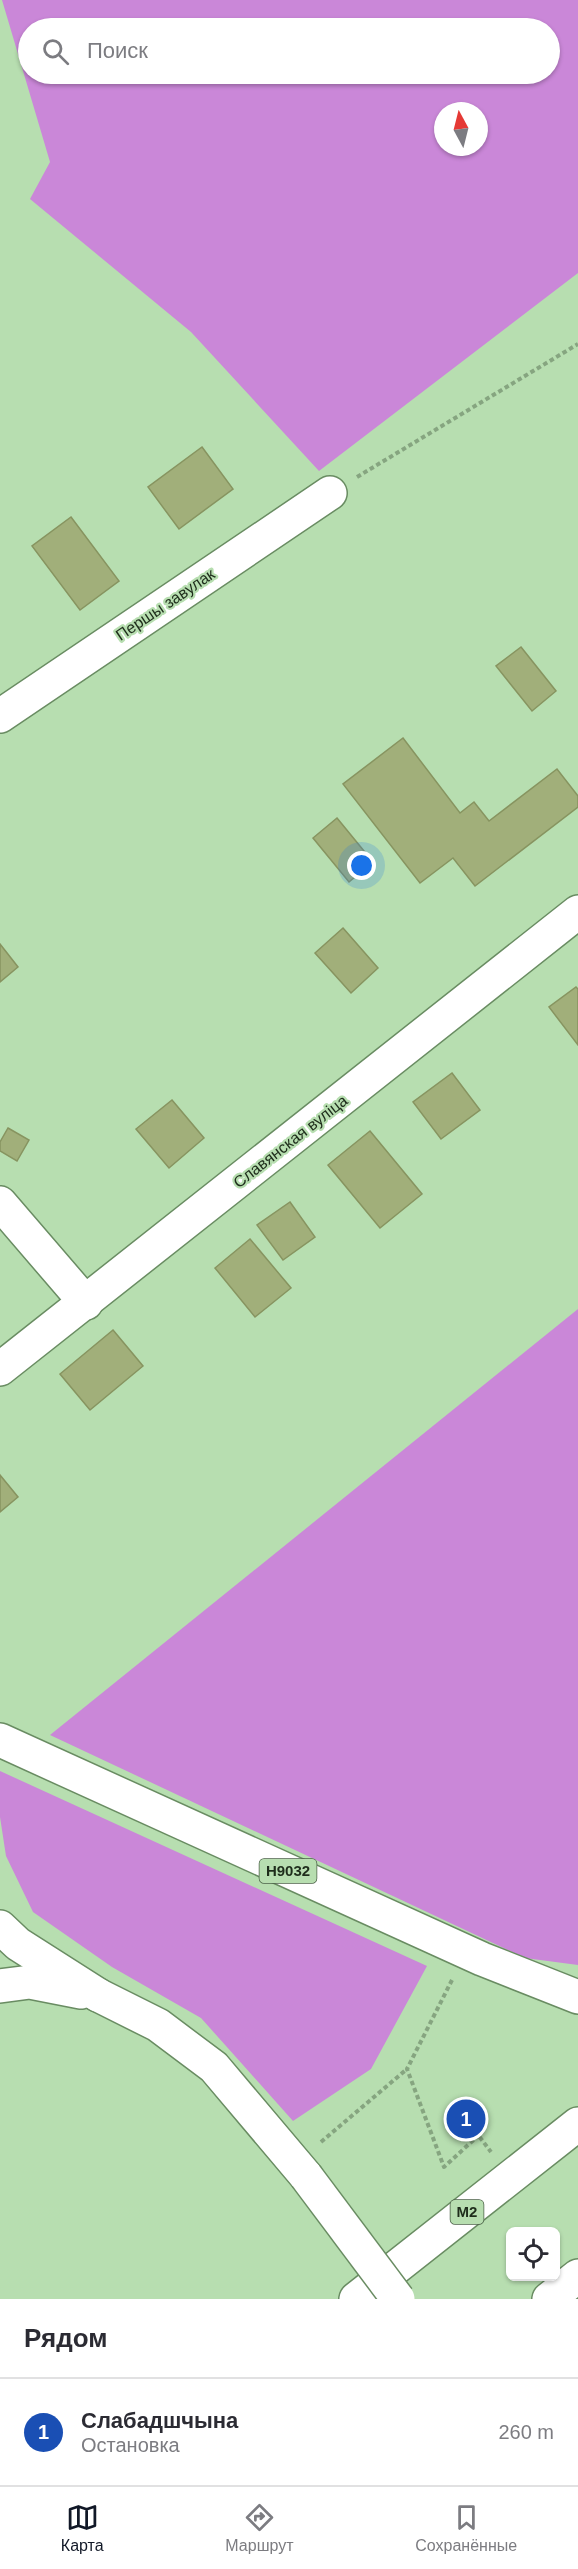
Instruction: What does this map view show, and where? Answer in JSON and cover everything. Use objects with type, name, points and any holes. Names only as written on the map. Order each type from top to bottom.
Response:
[{"type":"main road","name":"Першы завулак","points":[[0,716],[330,493]]},
{"type":"main road","name":"Славянская вуліца","points":[[0,1369],[578,912]]},
{"type":"main road","points":[[0,1203],[86,1303]]},
{"type":"main road","name":"Н9032","points":[[0,1740],[466,1952],[578,1997]]},
{"type":"main road","points":[[0,1927],[18,1944],[98,1995],[158,2025],[214,2067],[306,2176],[398,2299]]},
{"type":"main road","points":[[0,1986],[30,1982],[98,1995]]},
{"type":"main road","name":"М2","points":[[356,2299],[578,2124]]},
{"type":"main road","points":[[549,2299],[578,2276]]},
{"type":"path","points":[[330,493],[578,344]]},
{"type":"path","points":[[318,2145],[407,2069],[466,1952]]},
{"type":"path","points":[[407,2069],[444,2167],[479,2135]]},
{"type":"path","points":[[466,2119],[511,2178]]},
{"type":"shaded area","points":[[2,0],[578,0],[578,273],[319,471],[191,332],[30,199],[50,162],[27,84],[560,84],[560,18],[18,18],[18,54]]},
{"type":"shaded area","points":[[578,1309],[578,1965],[525,1958],[50,1735]]},
{"type":"shaded area","points":[[0,1771],[427,1966],[371,2069],[293,2121],[201,2018],[112,1967],[33,1912],[6,1856],[0,1817]]},
{"type":"building","points":[[202,447],[233,489],[179,529],[148,487]]},
{"type":"building","points":[[71,517],[119,581],[80,610],[32,546]]},
{"type":"building","points":[[521,647],[556,691],[532,711],[496,666]]},
{"type":"building","points":[[403,738],[460,813],[474,802],[489,821],[557,769],[578,796],[578,807],[475,886],[453,858],[420,883],[343,784]]},
{"type":"building","points":[[337,818],[373,862],[349,882],[313,838]]},
{"type":"building","points":[[343,928],[378,968],[351,993],[315,953]]},
{"type":"building","points":[[0,944],[18,967],[0,982]]},
{"type":"building","points":[[576,987],[578,989],[578,1045],[549,1007]]},
{"type":"building","points":[[452,1073],[480,1110],[441,1139],[413,1102]]},
{"type":"building","points":[[172,1100],[204,1138],[169,1168],[136,1129]]},
{"type":"building","points":[[8,1128],[29,1140],[17,1161],[0,1151],[0,1142]]},
{"type":"building","points":[[370,1131],[422,1194],[380,1228],[328,1165]]},
{"type":"building","points":[[290,1202],[315,1237],[283,1260],[257,1225]]},
{"type":"building","points":[[250,1239],[291,1288],[255,1317],[215,1268]]},
{"type":"building","points":[[113,1330],[143,1366],[90,1410],[60,1374]]},
{"type":"building","points":[[0,1475],[18,1497],[0,1512]]},
{"type":"place","name":"Слабадшчына","points":[[466,2119]]}]
